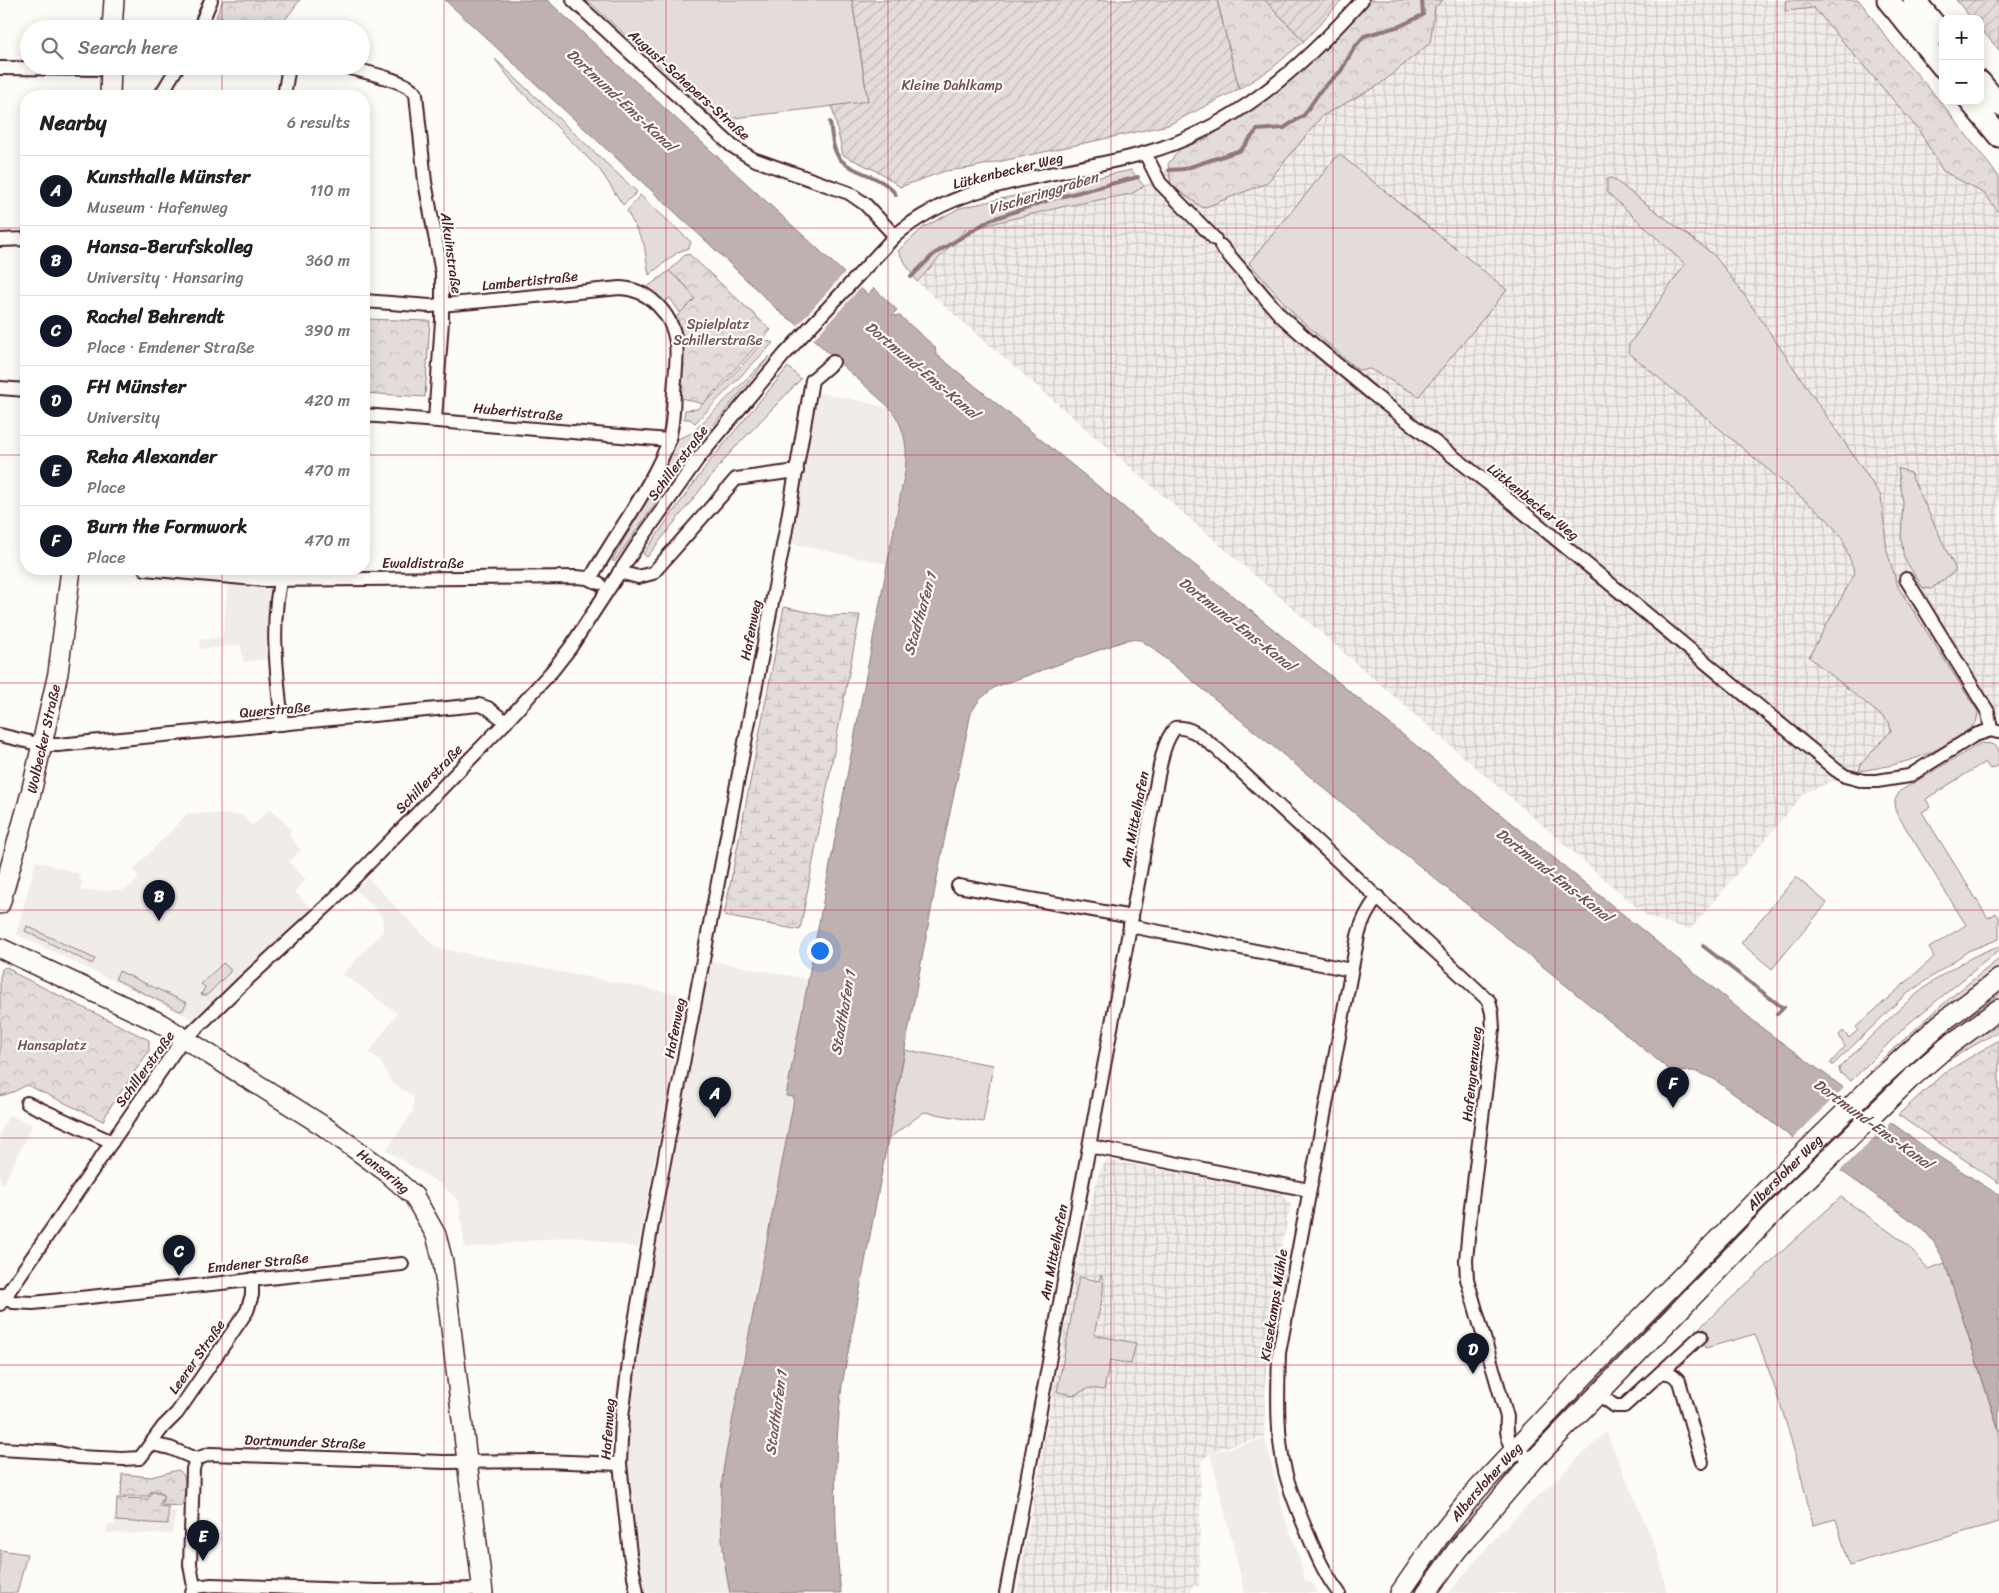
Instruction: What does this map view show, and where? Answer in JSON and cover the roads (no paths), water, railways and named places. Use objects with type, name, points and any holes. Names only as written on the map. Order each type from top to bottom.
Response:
[{"type":"highway","points":[[1888,0],[1939,62]]},
{"type":"highway","points":[[1914,0],[1939,31]]},
{"type":"highway","points":[[1984,87],[1999,105]]},
{"type":"highway","points":[[1973,105],[1999,136]]},
{"type":"main road","points":[[113,20],[114,0]]},
{"type":"main road","points":[[110,90],[111,75]]},
{"type":"main road","name":"Wolbecker Straße","points":[[0,904],[42,745],[58,673],[70,575]]},
{"type":"main road","name":"Hansaring","points":[[0,948],[158,1022],[325,1127],[384,1170],[414,1196],[436,1235],[443,1262],[483,1591]]},
{"type":"main road","name":"Albersloher Weg","points":[[1400,1593],[1438,1538],[1476,1491],[1582,1378],[1877,1081],[1940,1024],[1999,979]]},
{"type":"main road","name":"Albersloher Weg","points":[[1426,1593],[1457,1550],[1533,1461],[1597,1393],[1816,1171],[1895,1094],[1947,1047],[1999,1009]]},
{"type":"main road","points":[[1582,1378],[1597,1393]]},
{"type":"street","points":[[203,20],[211,0]]},
{"type":"street","name":"August-Schepers-Straße","points":[[573,0],[732,146],[753,159],[849,193],[865,204],[895,236]]},
{"type":"street","name":"Lütkenbecker Weg","points":[[869,263],[895,236],[912,222],[931,210],[962,196],[1145,153],[1190,136],[1252,102],[1302,61],[1362,0]]},
{"type":"street","points":[[0,68],[20,68]]},
{"type":"street","name":"Alkuinstraße","points":[[370,74],[402,83],[414,91],[417,99],[425,182],[442,273],[443,304],[435,420]]},
{"type":"street","points":[[164,90],[173,75]]},
{"type":"street","points":[[285,90],[288,75]]},
{"type":"street","name":"Lütkenbecker Weg","points":[[1145,153],[1160,182],[1218,243],[1280,315],[1370,392],[1502,494],[1836,770],[1845,776],[1864,781],[1909,776],[1974,735],[1995,731]]},
{"type":"street","points":[[0,240],[20,240]]},
{"type":"street","name":"Schillerstraße","points":[[1,1299],[178,1046],[241,984],[330,903],[506,722],[552,671],[570,648],[608,589],[697,460],[793,345],[869,263]]},
{"type":"street","name":"Lambertistraße","points":[[370,301],[430,306],[593,290],[630,288],[640,292]]},
{"type":"street","name":"Schillerstraße","points":[[592,580],[593,574],[626,522],[654,472],[669,440],[676,353],[675,335],[669,321],[658,306],[640,292]]},
{"type":"street","name":"Hafenweg","points":[[637,1593],[630,1554],[620,1464],[622,1417],[632,1338],[652,1224],[797,471],[812,380],[833,362]]},
{"type":"street","points":[[0,388],[20,390]]},
{"type":"street","name":"Hubertistraße","points":[[370,415],[669,440]]},
{"type":"street","points":[[620,572],[638,577],[654,572],[736,479],[797,471]]},
{"type":"street","name":"Ewaldistraße","points":[[210,575],[264,580],[278,575]]},
{"type":"street","points":[[281,575],[274,641],[282,724]]},
{"type":"street","name":"Ewaldistraße","points":[[370,575],[576,577],[592,580],[608,589]]},
{"type":"street","points":[[1906,579],[1988,712],[1995,731]]},
{"type":"street","name":"Querstraße","points":[[0,735],[42,745],[58,745],[479,705],[488,708],[506,722]]},
{"type":"street","name":"Hafengrenzweg","points":[[1175,728],[1184,727],[1198,734],[1217,749],[1489,1001],[1493,1029],[1471,1207],[1466,1260],[1467,1279],[1507,1417],[1506,1433],[1514,1450]]},
{"type":"street","name":"Am Mittelhafen","points":[[1006,1593],[1163,756],[1169,737],[1175,728]]},
{"type":"street","points":[[958,886],[1131,921],[1351,970]]},
{"type":"street","name":"Kiesekamps Mühle","points":[[1340,1593],[1314,1551],[1285,1472],[1280,1444],[1278,1402],[1279,1353],[1351,970],[1362,920],[1378,897]]},
{"type":"street","points":[[27,1103],[112,1142]]},
{"type":"street","points":[[1089,1146],[1309,1190]]},
{"type":"street","name":"Emdener Straße","points":[[1,1299],[12,1302],[33,1303],[402,1264]]},
{"type":"street","name":"Leerer Straße","points":[[151,1444],[163,1427],[177,1413],[247,1311],[252,1295],[252,1279]]},
{"type":"street","points":[[1597,1393],[1615,1406],[1624,1406],[1701,1336]]},
{"type":"street","points":[[1660,1374],[1668,1372],[1674,1374],[1679,1381],[1702,1462]]},
{"type":"street","points":[[0,1449],[56,1452],[78,1457],[136,1459],[140,1458],[151,1444]]},
{"type":"street","name":"Dortmunder Straße","points":[[151,1444],[170,1448],[196,1458],[210,1454],[444,1462],[620,1464]]},
{"type":"street","points":[[1514,1450],[1533,1461]]},
{"type":"street","points":[[196,1458],[193,1469],[190,1565],[193,1590],[212,1585],[377,1592],[483,1591]]},
{"type":"water","points":[[445,0],[547,0],[868,295],[874,288],[897,310],[892,315],[900,316],[935,347],[936,354],[1766,1031],[1933,1153],[1999,1195],[1999,1431],[1944,1260],[1933,1241],[1922,1228],[1794,1139],[1714,1079],[1694,1071],[1672,1072],[1150,646],[1140,640],[1130,639],[995,687],[979,700],[971,713],[944,841],[842,1385],[837,1437],[836,1489],[838,1567],[841,1593],[730,1593],[721,1529],[724,1464],[793,1105],[794,1097],[786,1096],[905,471],[906,446],[899,422],[890,408],[793,321],[783,315],[705,240]]},
{"type":"waterway","name":"Vischeringgraben","points":[[1169,170],[1184,169],[1241,150],[1257,130],[1284,128],[1304,115],[1321,90],[1341,71],[1354,48],[1364,36],[1400,26],[1423,15],[1422,0]]},
{"type":"waterway","points":[[830,122],[834,147],[841,160],[853,169],[884,183],[896,195]]},
{"type":"waterway","name":"Vischeringgraben","points":[[911,277],[934,254],[990,220],[1052,199],[1138,177]]},
{"type":"waterway","points":[[1703,946],[1783,1008]]},
{"type":"waterway","points":[[1777,1014],[1784,1007]]},
{"type":"place","name":"Hansa-Berufskolleg","points":[[159,921]]},
{"type":"place","name":"Burn the Formwork","points":[[1673,1108]]},
{"type":"place","name":"Kunsthalle Münster","points":[[715,1118]]},
{"type":"place","name":"Rachel Behrendt","points":[[179,1276]]},
{"type":"place","name":"FH Münster","points":[[1473,1374]]},
{"type":"place","name":"Reha Alexander","points":[[203,1561]]},
{"type":"park label","name":"Kleine Dahlkamp","points":[[952,85]]},
{"type":"park label","name":"Spielplatz Schillerstraße","points":[[718,332]]},
{"type":"park label","name":"Hansaplatz","points":[[52,1045]]},
{"type":"water label","name":"Dortmund-Ems-Kanal","points":[[621,100]]},
{"type":"water label","name":"Dortmund-Ems-Kanal","points":[[922,370]]},
{"type":"water label","name":"Stadthafen 1","points":[[920,614]]},
{"type":"water label","name":"Dortmund-Ems-Kanal","points":[[1237,624]]},
{"type":"water label","name":"Dortmund-Ems-Kanal","points":[[1554,875]]},
{"type":"water label","name":"Stadthafen 1","points":[[843,1013]]},
{"type":"water label","name":"Dortmund-Ems-Kanal","points":[[1873,1124]]},
{"type":"water label","name":"Stadthafen 1","points":[[776,1413]]}]
